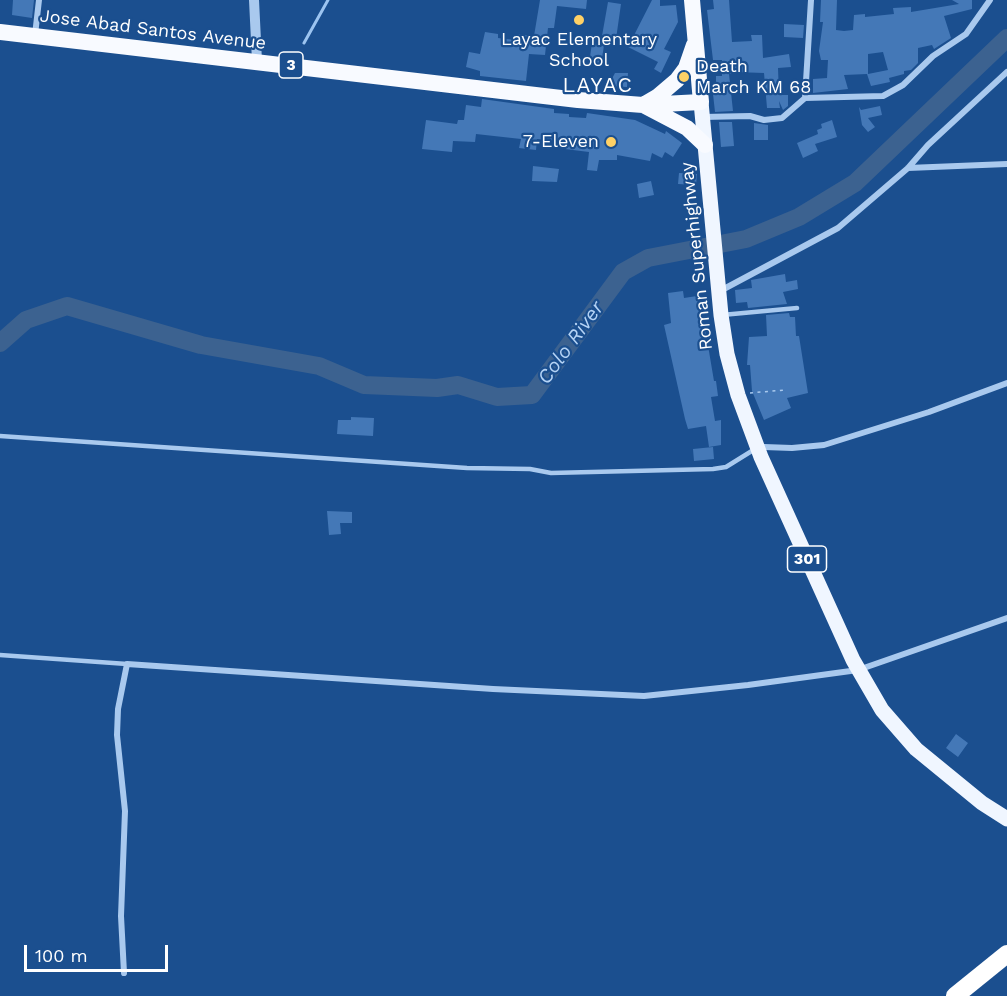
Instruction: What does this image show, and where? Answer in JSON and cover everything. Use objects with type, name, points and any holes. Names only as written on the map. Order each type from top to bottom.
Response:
[{"type":"highway","points":[[692,0],[702,110]]},
{"type":"highway","name":"Jose Abad Santos Avenue","points":[[2,32],[578,100],[702,110]]},
{"type":"highway","points":[[642,105],[657,98],[677,80],[686,68],[696,42]]},
{"type":"highway","points":[[642,105],[687,128],[705,145]]},
{"type":"highway","points":[[956,996],[1007,954]]},
{"type":"highway","points":[[973,996],[1007,968]]},
{"type":"main road","name":"Roman Superhighway","points":[[702,110],[721,315],[738,395],[761,451],[855,665],[882,710],[916,749],[1007,819]]},
{"type":"street","points":[[35,36],[39,0]]},
{"type":"street","points":[[254,0],[257,62]]},
{"type":"street","points":[[805,98],[810,0]]},
{"type":"street","points":[[702,110],[764,120],[782,118],[805,98],[883,96],[894,92],[933,56],[966,34],[990,0]]},
{"type":"street","points":[[719,288],[838,228],[908,168],[928,145],[1007,72]]},
{"type":"street","points":[[908,168],[1007,164]]},
{"type":"street","points":[[761,451],[824,445],[929,412],[1007,383]]},
{"type":"street","points":[[124,973],[121,916],[125,811],[117,735],[118,709],[127,664],[492,689],[644,696],[748,686],[855,665],[1007,618]]},
{"type":"lane","points":[[721,315],[797,308]]},
{"type":"lane","points":[[0,436],[489,470],[531,469],[551,473],[713,469],[726,467],[761,451]]},
{"type":"lane","points":[[0,655],[127,664]]},
{"type":"path","points":[[738,395],[785,390]]},
{"type":"building","points":[[13,0],[34,0],[32,18],[12,15]]},
{"type":"building","points":[[540,0],[587,0],[586,9],[557,6],[554,28],[548,28],[545,55],[529,54],[526,81],[480,76],[480,71],[466,67],[469,52],[480,54],[485,32],[498,34],[498,38],[515,40],[516,34],[534,36]]},
{"type":"building","points":[[652,0],[660,0],[660,6],[676,5],[678,22],[664,49],[671,52],[661,73],[654,69],[658,62],[628,47]]},
{"type":"building","points":[[713,0],[729,0],[732,42],[752,41],[751,35],[762,35],[763,58],[789,54],[791,67],[778,68],[779,95],[788,95],[788,106],[783,110],[779,101],[780,108],[767,108],[764,73],[735,72],[729,74],[733,111],[715,112],[713,94],[716,94],[716,76],[722,76],[722,60],[713,60],[707,10],[714,9]]},
{"type":"building","points":[[821,0],[837,0],[836,30],[844,31],[853,30],[854,15],[865,14],[865,17],[894,14],[893,8],[911,7],[911,12],[959,4],[952,0],[972,0],[972,9],[944,16],[951,38],[934,49],[932,45],[918,48],[918,63],[911,70],[889,78],[890,82],[871,86],[867,74],[844,75],[848,89],[813,93],[813,79],[827,78],[828,60],[821,60],[819,51],[823,22],[820,22]],"holes":[[[883,52],[888,70],[868,74],[868,54]]]},
{"type":"building","points":[[608,2],[621,4],[616,39],[602,36]]},
{"type":"building","points":[[784,24],[804,25],[803,38],[784,37]]},
{"type":"building","points":[[592,43],[604,45],[601,66],[589,64]]},
{"type":"building","points":[[615,73],[628,73],[627,87],[608,86]]},
{"type":"building","points":[[482,99],[554,109],[554,113],[569,114],[569,117],[586,118],[587,113],[635,120],[665,134],[666,131],[682,143],[673,157],[665,152],[662,158],[652,153],[650,161],[617,155],[617,160],[599,160],[597,171],[587,170],[589,152],[565,149],[566,143],[537,139],[536,150],[519,148],[521,139],[476,134],[475,142],[453,141],[452,152],[422,149],[426,120],[457,124],[458,120],[464,120],[466,105],[481,107]]},
{"type":"building","points":[[880,106],[882,115],[868,118],[875,127],[868,132],[862,125],[859,107],[861,110]]},
{"type":"building","points":[[832,120],[837,137],[815,144],[818,151],[803,158],[797,143],[818,134],[817,130],[822,128],[821,124]]},
{"type":"building","points":[[719,122],[732,122],[734,146],[721,147]]},
{"type":"building","points":[[754,123],[768,125],[768,140],[754,140]]},
{"type":"building","points":[[533,166],[559,169],[557,182],[532,181]]},
{"type":"building","points":[[679,173],[697,174],[696,185],[678,184]]},
{"type":"building","points":[[651,181],[654,195],[639,198],[637,184]]},
{"type":"building","points":[[785,274],[786,282],[797,280],[798,289],[783,292],[787,304],[748,308],[747,302],[736,303],[735,290],[752,288],[751,280]]},
{"type":"building","points":[[683,291],[684,298],[697,296],[702,310],[714,381],[716,381],[718,396],[711,397],[715,421],[721,420],[721,445],[709,447],[706,426],[688,429],[685,419],[664,325],[671,323],[668,293]]},
{"type":"building","points":[[789,313],[790,317],[795,317],[796,336],[799,336],[808,393],[787,398],[791,408],[764,420],[752,391],[750,365],[747,365],[749,337],[767,336],[766,315]]},
{"type":"building","points":[[351,417],[374,418],[373,436],[337,434],[338,420],[351,420]]},
{"type":"building","points":[[713,447],[714,459],[694,461],[693,449]]},
{"type":"building","points":[[327,511],[352,512],[352,523],[340,523],[341,534],[329,535]]},
{"type":"building","points":[[956,734],[968,743],[958,757],[946,748]]},
{"type":"waterway","points":[[304,43],[328,0]]},
{"type":"waterway","name":"Colo River","points":[[0,343],[26,320],[67,306],[201,345],[319,366],[364,385],[437,388],[458,385],[497,397],[532,395],[623,272],[648,258],[746,239],[799,217],[855,183],[1007,38]]},
{"type":"place","name":"Layac Elementary School","points":[[579,20]]},
{"type":"place","name":"Death March KM 68","points":[[684,77]]},
{"type":"place","name":"7-Eleven","points":[[611,142]]},
{"type":"district","name":"LAYAC","points":[[598,86]]}]
